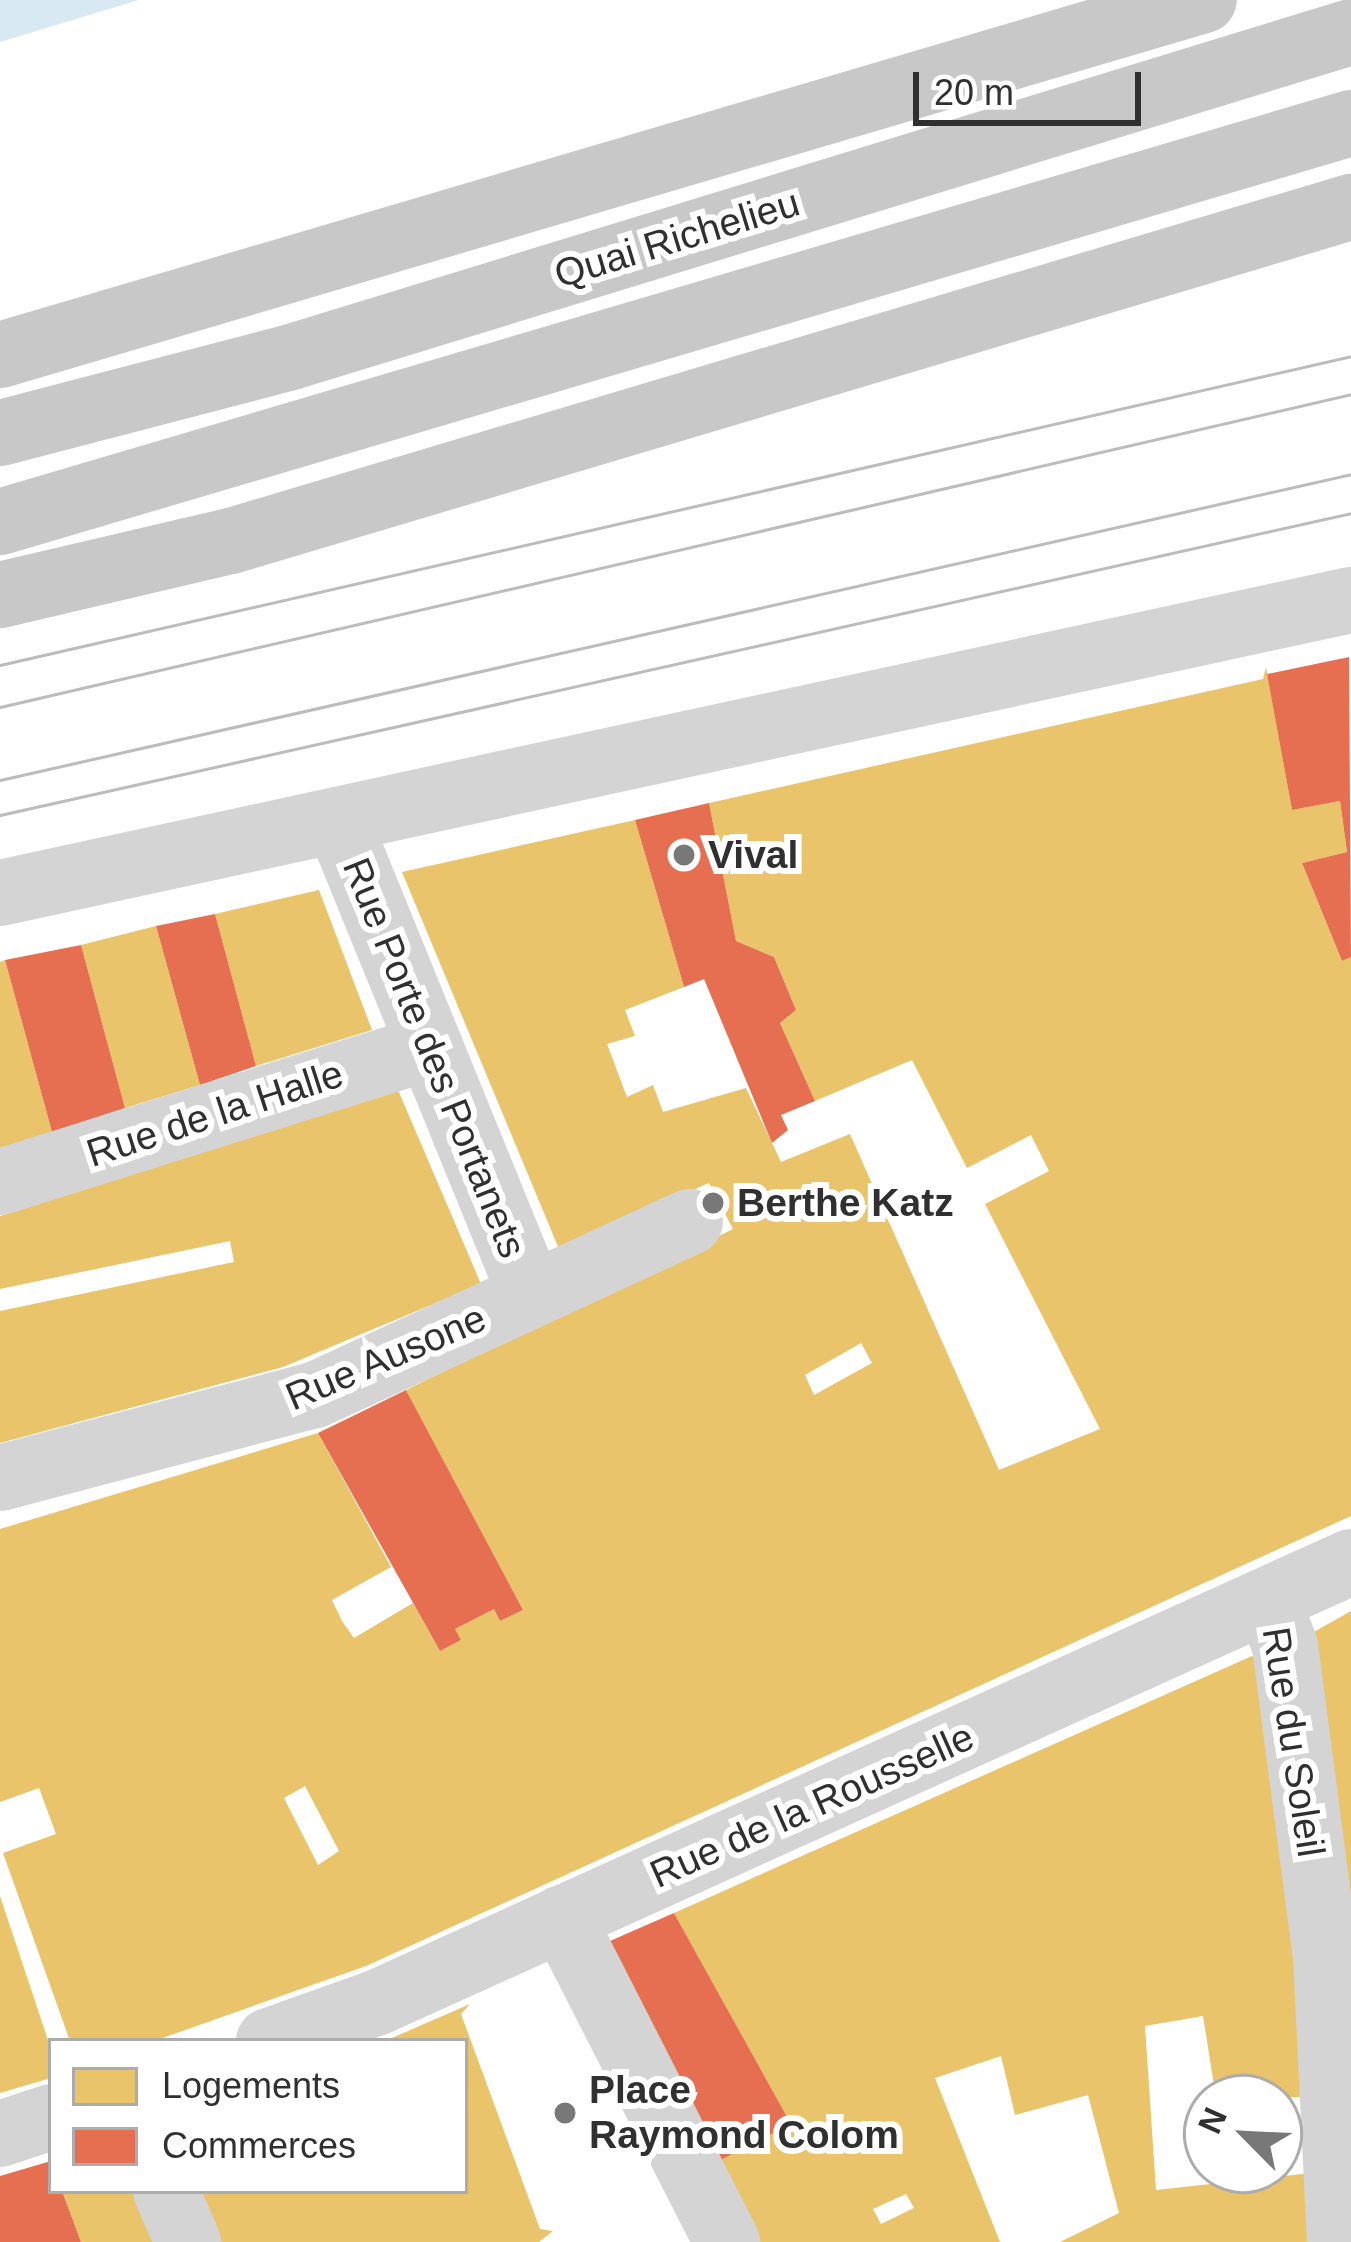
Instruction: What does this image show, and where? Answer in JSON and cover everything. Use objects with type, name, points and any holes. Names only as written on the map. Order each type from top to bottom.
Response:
[{"type":"main road","points":[[0,355],[1204,0]]},
{"type":"main road","name":"Quai Richelieu","points":[[0,433],[289,358],[1351,32]]},
{"type":"main road","name":"Quai Richelieu","points":[[0,522],[1351,123]]},
{"type":"main road","points":[[0,595],[231,541],[1351,207]]},
{"type":"street","points":[[0,893],[1351,600]]},
{"type":"street","name":"Rue Porte des Portanets","points":[[338,820],[531,1295]]},
{"type":"street","name":"Rue de la Halle","points":[[0,1182],[430,1047]]},
{"type":"street","name":"Rue Ausone","points":[[0,1478],[315,1395],[690,1222]]},
{"type":"street","name":"Rue de la Rousselle","points":[[277,2038],[376,2003],[1351,1562]]},
{"type":"street","name":"Rue du Soleil","points":[[1268,1600],[1285,1646],[1325,1957],[1340,2242]]},
{"type":"street","points":[[562,1918],[727,2242]]},
{"type":"street","points":[[0,2134],[48,2118]]},
{"type":"street","points":[[167,2194],[188,2242]]},
{"type":"shaded area","points":[[0,0],[139,0],[0,42]]},
{"type":"building: Logements","points":[[1266,667],[1292,810],[1340,801],[1347,852],[1302,863],[1342,961],[1351,957],[1351,1516],[366,1966],[162,2038],[69,2038],[3,1853],[56,1834],[39,1788],[0,1802],[0,1529],[318,1433],[391,1567],[332,1600],[342,1621],[354,1638],[413,1603],[440,1651],[461,1640],[455,1629],[494,1609],[500,1621],[523,1610],[406,1390],[733,1229],[709,1183],[559,1249],[402,872],[635,820],[684,987],[625,1010],[635,1036],[607,1044],[627,1097],[653,1085],[663,1112],[746,1088],[781,1162],[850,1134],[999,1470],[1100,1429],[985,1204],[1049,1171],[1031,1135],[967,1168],[912,1060],[815,1101],[780,1023],[796,1010],[774,957],[736,941],[709,803],[1263,679]],"holes":[[[861,1343],[872,1363],[814,1395],[805,1375]],[[305,1786],[339,1851],[318,1865],[284,1798]]]},
{"type":"building: Logements","points":[[319,890],[372,1030],[256,1066],[215,914]]},
{"type":"building: Logements","points":[[156,926],[200,1085],[125,1108],[81,945]]},
{"type":"building: Logements","points":[[5,960],[52,1132],[0,1148],[0,962]]},
{"type":"building: Logements","points":[[398,1090],[481,1284],[283,1367],[0,1443],[0,1311],[234,1262],[230,1241],[0,1289],[0,1216]]},
{"type":"building: Logements","points":[[1351,1611],[1351,2060],[1312,1633]]},
{"type":"building: Logements","points":[[1252,1656],[1259,1660],[1316,2097],[1303,2097],[1303,2074],[1212,2074],[1203,2016],[1145,2026],[1156,2190],[1183,2187],[1183,2194],[1303,2194],[1303,2174],[1320,2172],[1322,2242],[1060,2242],[1119,2213],[1088,2095],[1015,2115],[1001,2056],[935,2078],[1000,2242],[754,2242],[715,2163],[791,2124],[674,1913]],"holes":[[[906,2194],[914,2208],[881,2224],[873,2209]]]},
{"type":"building: Logements","points":[[0,1896],[48,2040],[48,2079],[0,2093]]},
{"type":"building: Logements","points":[[470,2004],[461,2014],[540,2229],[553,2231],[539,2242],[200,2242],[179,2194],[468,2194],[468,2038],[392,2038]]},
{"type":"building: Logements","points":[[63,2194],[157,2194],[177,2242],[81,2242]]},
{"type":"building: Commerces","points":[[1349,657],[1351,957],[1342,961],[1302,863],[1347,852],[1340,801],[1292,810],[1267,674]]},
{"type":"building: Commerces","points":[[709,803],[736,941],[774,957],[796,1010],[780,1023],[815,1101],[781,1115],[788,1130],[772,1143],[704,979],[684,987],[635,820]]},
{"type":"building: Commerces","points":[[215,914],[256,1066],[200,1085],[156,926]]},
{"type":"building: Commerces","points":[[81,945],[125,1108],[52,1132],[5,960]]},
{"type":"building: Commerces","points":[[406,1390],[523,1610],[500,1621],[494,1609],[455,1629],[461,1640],[440,1651],[318,1433]]},
{"type":"building: Commerces","points":[[674,1913],[791,2124],[715,2163],[610,1941]]},
{"type":"building: Commerces","points":[[48,2162],[48,2194],[63,2194],[81,2242],[0,2242],[0,2176]]},
{"type":"tram line","points":[[0,665],[1351,356]]},
{"type":"tram line","points":[[0,707],[1351,394]]},
{"type":"tram line","points":[[0,780],[1351,474]]},
{"type":"tram line","points":[[0,815],[1351,513]]},
{"type":"place","name":"Vival","points":[[684,855]]},
{"type":"place","name":"Berthe Katz","points":[[713,1203]]},
{"type":"place","name":"Place Raymond Colom","points":[[565,2113]]}]
